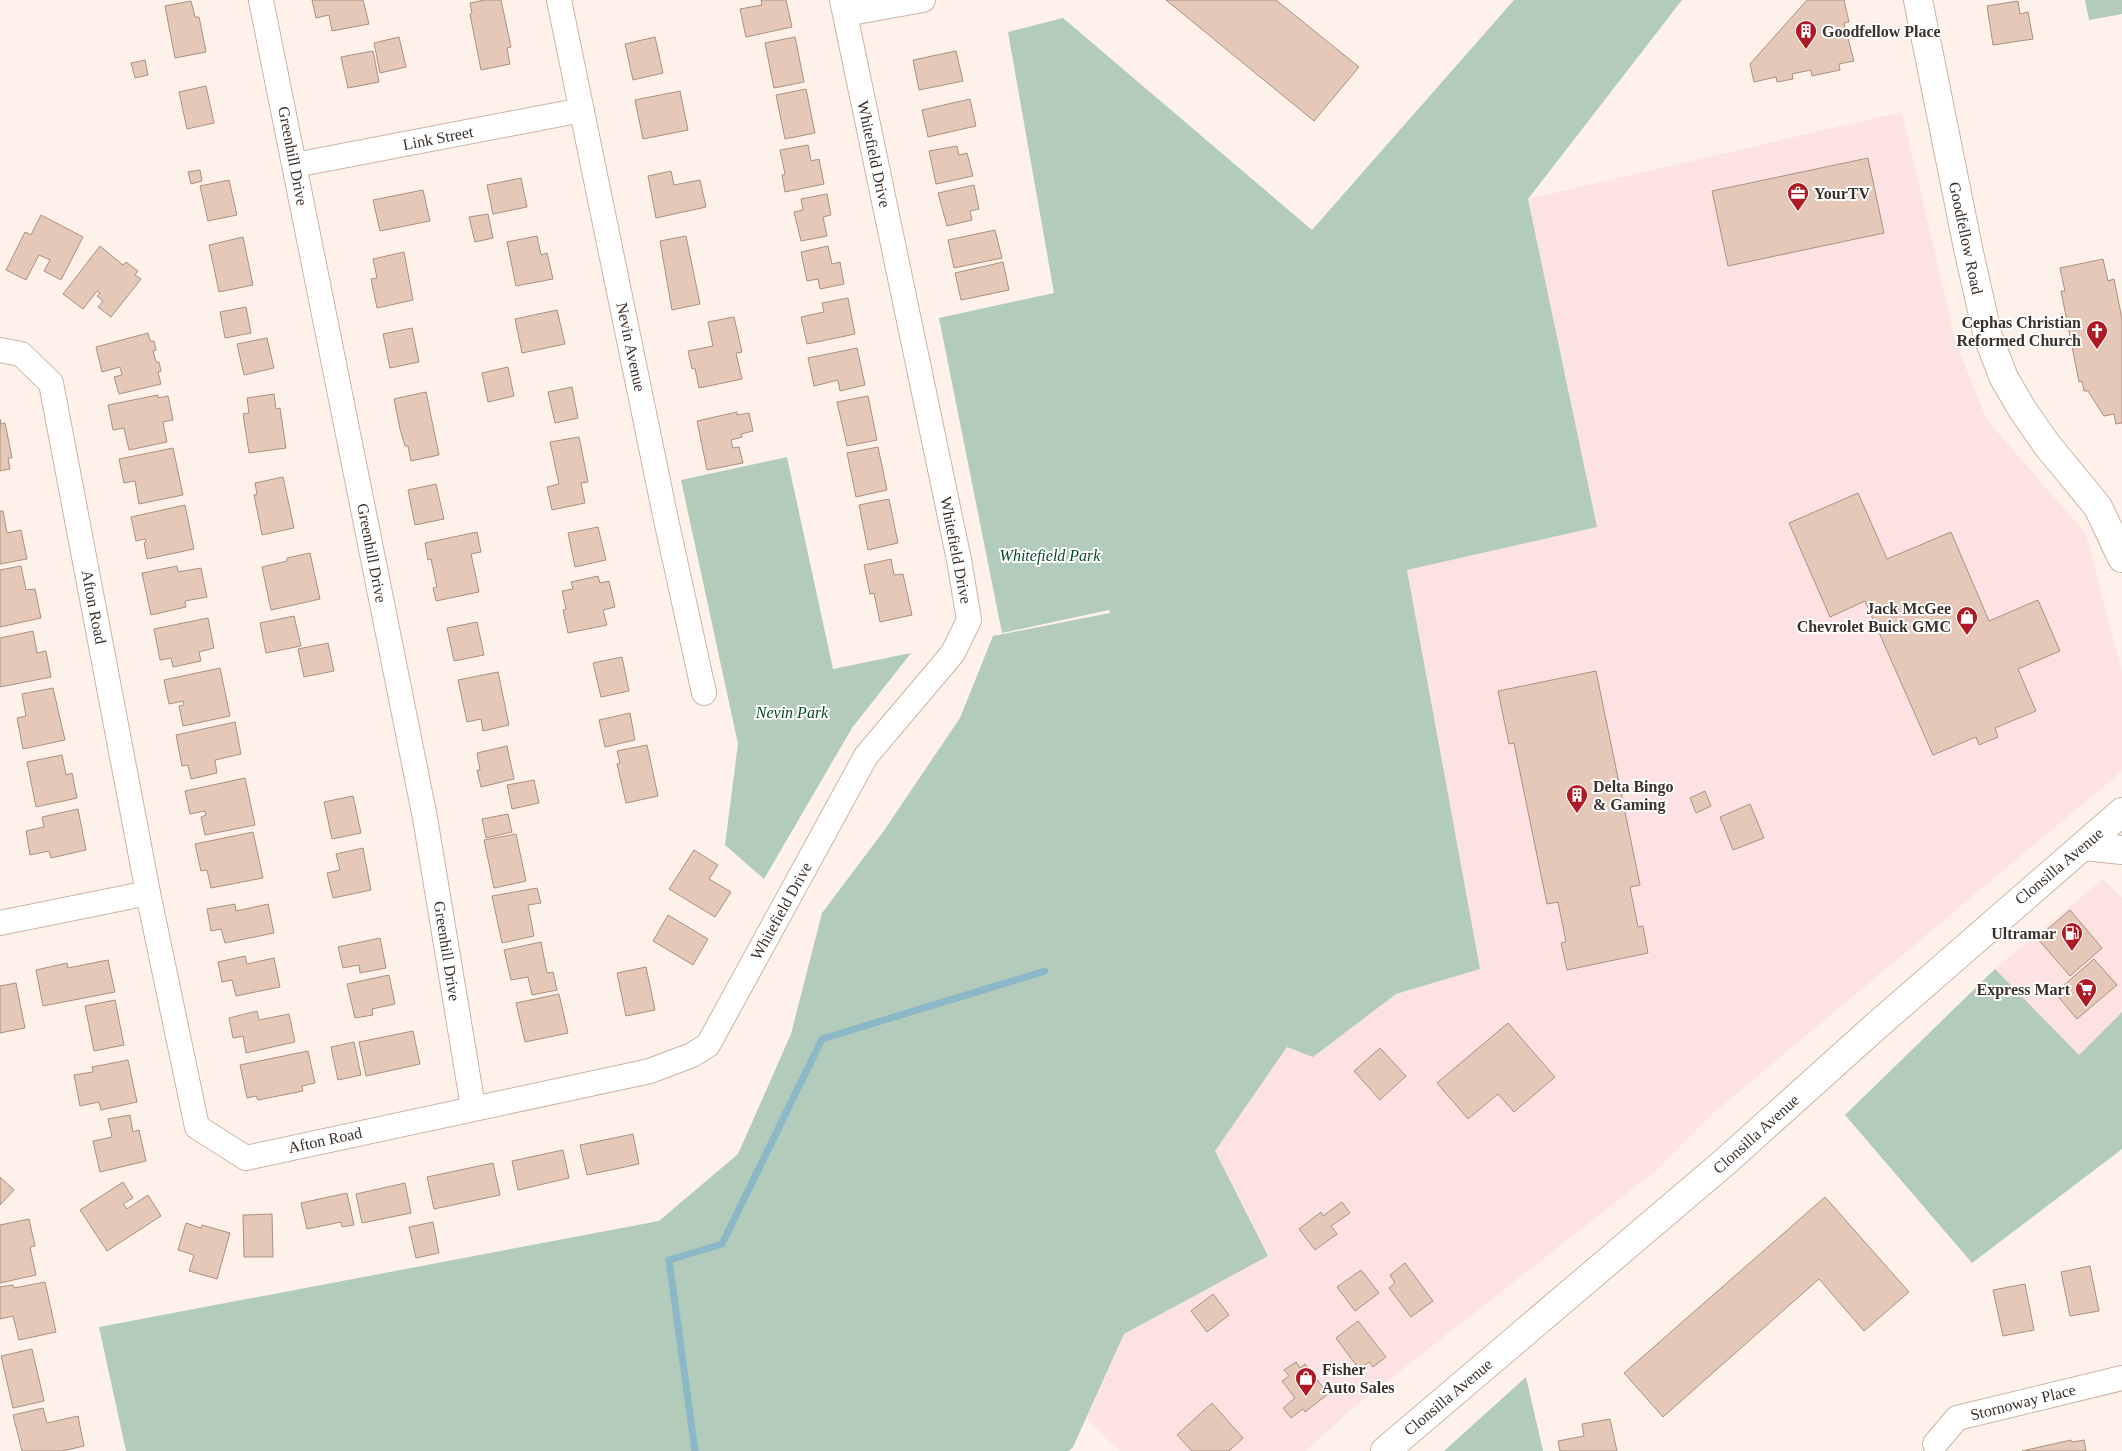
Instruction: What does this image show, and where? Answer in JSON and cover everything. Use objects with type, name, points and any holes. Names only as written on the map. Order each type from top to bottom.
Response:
[{"type":"main road","name":"Goodfellow Road","points":[[1918,0],[1988,337],[2004,378],[2022,409],[2047,445],[2098,507],[2122,558]]},
{"type":"main road","name":"Clonsilla Avenue","points":[[1385,1451],[1726,1161],[1976,938],[2049,874],[2085,846],[2122,812]]},
{"type":"main road","points":[[2085,846],[2122,850]]},
{"type":"street","name":"Greenhill Drive","points":[[261,0],[425,818],[473,1108]]},
{"type":"street","name":"Nevin Avenue","points":[[559,0],[665,516],[704,693]]},
{"type":"street","points":[[843,7],[923,0]]},
{"type":"street","name":"Whitefield Drive","points":[[692,1055],[708,1045],[866,756],[953,653],[970,620],[843,7]]},
{"type":"street","name":"Link Street","points":[[295,165],[582,110]]},
{"type":"street","name":"Afton Road","points":[[0,350],[21,354],[51,383],[148,893],[197,1127],[246,1158],[650,1071],[692,1055]]},
{"type":"street","points":[[0,924],[148,893]]},
{"type":"street","name":"Stornoway Place","points":[[1935,1444],[1957,1418],[2122,1378]]},
{"type":"shaded area","points":[[1902,112],[1955,340],[1987,420],[2086,534],[2122,673],[2122,771],[1711,1115],[1659,1168],[1349,1411],[1306,1451],[1120,1451],[1087,1418],[1124,1334],[1268,1256],[1215,1151],[1287,1047],[1313,1057],[1396,994],[1480,969],[1407,569],[1597,527],[1528,199]]},
{"type":"shaded area","points":[[2103,879],[2122,898],[2122,1012],[2079,1055],[1995,969]]},
{"type":"green space","name":"Whitefield Park","points":[[1514,0],[1682,0],[1528,199],[1597,527],[1407,570],[1480,969],[1396,994],[1313,1057],[1287,1047],[1215,1151],[1268,1256],[1124,1334],[1073,1447],[1069,1451],[126,1451],[99,1327],[659,1221],[738,1154],[791,1034],[822,913],[883,832],[960,718],[993,636],[1110,613],[1109,610],[1002,633],[939,318],[1054,293],[1008,32],[1063,18],[1312,230]]},
{"type":"green space","points":[[2085,0],[2122,0],[2122,14],[2089,20]]},
{"type":"green space","name":"Nevin Park","points":[[787,457],[833,669],[911,653],[852,728],[764,879],[725,845],[738,744],[681,480]]},
{"type":"green space","points":[[1995,969],[2079,1055],[2122,1012],[2122,1149],[1972,1263],[1845,1115]]},
{"type":"green space","points":[[1526,1377],[1543,1451],[1444,1451]]},
{"type":"building","points":[[312,0],[363,0],[369,24],[332,31],[329,15],[316,18]]},
{"type":"building","points":[[485,0],[501,0],[511,47],[507,48],[510,64],[481,70],[470,14],[472,13],[470,3]]},
{"type":"building","points":[[761,0],[786,0],[792,27],[746,37],[740,9],[762,5]]},
{"type":"building","points":[[1166,0],[1276,0],[1359,67],[1314,121]]},
{"type":"building","name":"Goodfellow Place","points":[[1807,0],[1844,0],[1849,22],[1844,23],[1854,61],[1839,64],[1840,70],[1812,76],[1811,70],[1792,74],[1793,79],[1777,82],[1776,77],[1754,82],[1750,64]]},
{"type":"building","points":[[191,1],[195,17],[199,17],[206,52],[175,58],[165,6]]},
{"type":"building","points":[[2018,1],[2020,14],[2028,12],[2033,39],[1993,45],[1987,6]]},
{"type":"building","points":[[399,37],[406,67],[380,73],[374,43]]},
{"type":"building","points":[[655,37],[663,73],[633,80],[625,44]]},
{"type":"building","points":[[795,37],[804,82],[774,88],[765,43]]},
{"type":"building","points":[[373,51],[379,82],[348,88],[341,57]]},
{"type":"building","points":[[956,51],[963,81],[919,90],[913,60]]},
{"type":"building","points":[[145,60],[148,75],[135,78],[131,63]]},
{"type":"building","points":[[206,86],[214,123],[187,129],[179,92]]},
{"type":"building","points":[[806,89],[815,133],[785,139],[776,95]]},
{"type":"building","points":[[680,91],[688,130],[643,139],[635,100]]},
{"type":"building","points":[[970,99],[976,126],[928,137],[922,110]]},
{"type":"building","points":[[808,145],[811,161],[819,159],[824,184],[785,192],[782,175],[785,174],[780,150]]},
{"type":"building","points":[[957,146],[959,155],[967,153],[973,176],[936,184],[929,151]]},
{"type":"building","name":"YourTV","points":[[1868,158],[1884,233],[1728,266],[1712,191]]},
{"type":"building","points":[[200,170],[202,181],[191,184],[188,172]]},
{"type":"building","points":[[671,171],[674,185],[700,180],[706,207],[656,218],[648,176]]},
{"type":"building","points":[[521,178],[527,207],[493,214],[487,185]]},
{"type":"building","points":[[229,180],[237,215],[208,221],[200,186]]},
{"type":"building","points":[[974,185],[979,209],[970,211],[972,220],[947,226],[938,193]]},
{"type":"building","points":[[423,190],[430,221],[380,231],[373,200]]},
{"type":"building","points":[[827,194],[831,215],[823,217],[827,236],[801,241],[794,212],[803,210],[801,199]]},
{"type":"building","points":[[488,214],[493,238],[475,242],[469,217]]},
{"type":"building","points":[[41,215],[83,237],[61,280],[44,271],[50,260],[39,255],[26,280],[6,270],[25,232],[31,235]]},
{"type":"building","points":[[995,230],[1002,258],[954,268],[948,240]]},
{"type":"building","points":[[537,236],[541,255],[547,253],[553,279],[516,286],[507,242]]},
{"type":"building","points":[[686,236],[700,304],[672,310],[660,241]]},
{"type":"building","points":[[243,237],[253,285],[219,292],[209,245]]},
{"type":"building","points":[[100,246],[123,265],[126,262],[138,271],[135,275],[141,279],[111,317],[98,307],[103,301],[97,296],[100,293],[97,291],[83,309],[63,294]]},
{"type":"building","points":[[828,246],[832,264],[840,262],[844,284],[820,289],[818,279],[807,281],[801,252]]},
{"type":"building","points":[[404,252],[413,300],[377,308],[371,279],[377,278],[373,259]]},
{"type":"building","name":"Cephas Christian Reformed Church","points":[[2103,259],[2108,281],[2114,279],[2122,319],[2122,423],[2116,424],[2114,414],[2104,416],[2088,391],[2084,391],[2082,381],[2079,382],[2061,291],[2065,291],[2060,268]]},
{"type":"building","points":[[1003,262],[1009,290],[961,300],[955,273]]},
{"type":"building","points":[[848,298],[855,334],[807,344],[801,317],[824,312],[822,303]]},
{"type":"building","points":[[246,307],[251,333],[225,338],[220,312]]},
{"type":"building","points":[[557,310],[565,344],[522,353],[515,319]]},
{"type":"building","points":[[734,317],[742,352],[736,353],[742,379],[699,388],[695,368],[692,369],[688,351],[713,346],[708,322]]},
{"type":"building","points":[[412,328],[419,362],[390,368],[383,334]]},
{"type":"building","points":[[148,333],[150,341],[154,341],[156,350],[153,351],[156,362],[159,362],[161,371],[158,372],[161,384],[119,394],[114,377],[122,375],[120,367],[102,372],[96,347]]},
{"type":"building","points":[[267,338],[274,368],[244,375],[237,344]]},
{"type":"building","points":[[857,348],[865,385],[840,391],[838,380],[814,386],[808,358]]},
{"type":"building","points":[[508,367],[514,396],[488,402],[482,373]]},
{"type":"building","points":[[572,387],[578,418],[555,423],[548,392]]},
{"type":"building","points":[[426,392],[439,455],[411,461],[408,446],[405,446],[400,429],[394,399]]},
{"type":"building","points":[[274,394],[276,409],[280,408],[286,448],[249,453],[243,414],[249,413],[247,398]]},
{"type":"building","points":[[158,395],[158,398],[168,396],[173,420],[163,422],[167,442],[129,450],[124,428],[113,430],[108,405]]},
{"type":"building","points":[[868,396],[877,440],[847,446],[837,402]]},
{"type":"building","points":[[737,412],[737,415],[749,413],[753,431],[741,434],[742,437],[731,440],[733,448],[739,447],[743,463],[707,470],[697,421]]},
{"type":"building","points":[[0,419],[1,424],[5,423],[12,458],[8,458],[10,469],[0,471]]},
{"type":"building","points":[[579,437],[588,482],[581,483],[585,503],[552,510],[547,487],[559,484],[550,442]]},
{"type":"building","points":[[878,447],[887,490],[856,497],[847,453]]},
{"type":"building","points":[[173,448],[183,495],[139,504],[135,481],[124,483],[119,459]]},
{"type":"building","points":[[283,477],[294,528],[262,535],[254,495],[257,494],[255,483]]},
{"type":"building","points":[[436,484],[444,519],[415,525],[408,490]]},
{"type":"building","name":"Jack McGee Chevrolet Buick GMC","points":[[1858,493],[1887,559],[1951,532],[1989,621],[2038,600],[2060,651],[2018,669],[2036,711],[1995,728],[1998,737],[1979,745],[1976,737],[1933,755],[1865,601],[1830,617],[1789,523]]},
{"type":"building","points":[[889,499],[898,543],[868,550],[859,505]]},
{"type":"building","points":[[185,505],[194,549],[147,559],[145,539],[136,541],[131,517]]},
{"type":"building","points":[[0,511],[3,511],[7,533],[21,530],[27,559],[0,564]]},
{"type":"building","points":[[598,527],[606,560],[575,567],[568,533]]},
{"type":"building","points":[[477,532],[481,552],[471,554],[479,592],[436,601],[433,588],[437,587],[431,559],[428,560],[425,543]]},
{"type":"building","points":[[310,553],[320,599],[271,610],[262,567],[287,561],[287,558]]},
{"type":"building","points":[[891,559],[894,575],[903,574],[912,615],[880,622],[874,593],[870,594],[864,565]]},
{"type":"building","points":[[21,566],[26,590],[35,589],[41,618],[0,627],[0,570]]},
{"type":"building","points":[[177,566],[178,572],[201,568],[207,597],[185,601],[186,607],[151,615],[142,573]]},
{"type":"building","points":[[598,576],[600,583],[609,581],[615,607],[603,610],[607,625],[568,633],[563,610],[566,609],[562,591],[573,589],[571,582]]},
{"type":"building","points":[[294,616],[301,646],[266,653],[260,623]]},
{"type":"building","points":[[208,618],[214,648],[199,652],[201,661],[173,667],[171,658],[160,660],[154,629]]},
{"type":"building","points":[[477,622],[484,655],[454,661],[447,628]]},
{"type":"building","points":[[33,631],[37,653],[46,651],[51,677],[0,687],[0,638]]},
{"type":"building","points":[[328,643],[334,671],[304,677],[298,649]]},
{"type":"building","points":[[622,657],[629,691],[601,697],[593,663]]},
{"type":"building","points":[[220,668],[230,716],[183,726],[179,706],[184,705],[183,701],[169,704],[164,680]]},
{"type":"building","name":"Delta Bingo & Gaming","points":[[1596,671],[1640,885],[1630,887],[1638,927],[1643,926],[1648,953],[1567,970],[1561,943],[1566,942],[1558,902],[1547,904],[1514,743],[1509,744],[1498,691]]},
{"type":"building","points":[[498,672],[509,725],[483,731],[481,719],[467,722],[458,680]]},
{"type":"building","points":[[53,688],[65,740],[23,749],[17,718],[26,716],[22,694]]},
{"type":"building","points":[[630,713],[635,740],[605,747],[599,720]]},
{"type":"building","points":[[235,722],[241,754],[215,760],[217,773],[191,779],[188,765],[182,766],[176,735]]},
{"type":"building","points":[[647,745],[658,796],[626,803],[617,764],[620,763],[617,751]]},
{"type":"building","points":[[507,746],[514,779],[481,787],[477,770],[480,770],[477,753]]},
{"type":"building","points":[[62,755],[66,775],[72,773],[77,798],[36,807],[27,762]]},
{"type":"building","points":[[245,778],[255,825],[205,835],[201,817],[206,815],[205,811],[190,814],[185,791]]},
{"type":"building","points":[[534,780],[539,803],[512,809],[507,785]]},
{"type":"building","points":[[1705,791],[1711,806],[1696,813],[1690,798]]},
{"type":"building","points":[[353,796],[361,833],[332,839],[324,802]]},
{"type":"building","points":[[1750,804],[1764,838],[1733,850],[1720,817]]},
{"type":"building","points":[[78,809],[86,850],[51,858],[49,851],[30,855],[26,831],[44,827],[42,817]]},
{"type":"building","points":[[508,814],[512,832],[486,838],[482,819]]},
{"type":"building","points":[[253,832],[263,878],[211,888],[207,870],[201,871],[195,844]]},
{"type":"building","points":[[516,834],[526,881],[494,888],[484,840]]},
{"type":"building","points":[[363,848],[371,890],[333,898],[327,873],[340,870],[336,854]]},
{"type":"building","points":[[694,850],[718,865],[709,879],[731,892],[715,917],[669,889]]},
{"type":"building","points":[[537,888],[541,903],[528,905],[534,936],[502,943],[492,896]]},
{"type":"building","points":[[235,904],[236,911],[268,904],[274,933],[225,943],[221,929],[211,931],[207,909]]},
{"type":"building","points":[[2070,910],[2102,948],[2070,976],[2037,938]]},
{"type":"building","points":[[668,915],[708,939],[693,965],[653,941]]},
{"type":"building","points":[[380,938],[386,968],[360,973],[359,965],[343,968],[338,947]]},
{"type":"building","points":[[541,942],[547,973],[553,972],[557,990],[532,995],[528,977],[511,980],[504,950]]},
{"type":"building","points":[[245,956],[247,964],[274,958],[280,987],[236,996],[232,980],[222,982],[218,962]]},
{"type":"building","points":[[2094,959],[2117,985],[2077,1019],[2055,993]]},
{"type":"building","points":[[108,960],[115,992],[43,1006],[36,970],[67,963],[68,968]]},
{"type":"building","points":[[646,967],[655,1010],[626,1016],[617,973]]},
{"type":"building","points":[[389,975],[395,1004],[372,1009],[373,1015],[355,1018],[347,984]]},
{"type":"building","points":[[16,983],[25,1028],[0,1033],[0,986]]},
{"type":"building","points":[[559,994],[568,1033],[525,1042],[516,1003]]},
{"type":"building","points":[[115,1000],[124,1045],[94,1051],[85,1006]]},
{"type":"building","points":[[257,1011],[259,1020],[289,1014],[295,1042],[246,1053],[243,1036],[233,1038],[229,1018]]},
{"type":"building","points":[[1508,1023],[1555,1077],[1514,1112],[1498,1094],[1468,1119],[1437,1083]]},
{"type":"building","points":[[413,1031],[420,1064],[366,1076],[359,1042]]},
{"type":"building","points":[[354,1042],[361,1075],[338,1080],[331,1047]]},
{"type":"building","points":[[1380,1048],[1406,1076],[1380,1100],[1354,1071]]},
{"type":"building","points":[[308,1051],[315,1083],[302,1086],[303,1091],[258,1100],[256,1096],[247,1098],[240,1065]]},
{"type":"building","points":[[128,1060],[137,1102],[101,1110],[99,1102],[80,1106],[74,1075],[93,1072],[92,1067]]},
{"type":"building","points":[[130,1115],[133,1132],[139,1130],[146,1161],[100,1172],[93,1141],[112,1137],[108,1119]]},
{"type":"building","points":[[633,1134],[639,1164],[587,1175],[580,1145]]},
{"type":"building","points":[[563,1150],[569,1178],[518,1190],[512,1161]]},
{"type":"building","points":[[493,1163],[500,1195],[434,1209],[427,1177]]},
{"type":"building","points":[[0,1177],[14,1190],[0,1205]]},
{"type":"building","points":[[123,1182],[133,1198],[123,1204],[127,1209],[148,1195],[161,1216],[107,1251],[80,1210]]},
{"type":"building","points":[[405,1183],[411,1213],[362,1223],[356,1194]]},
{"type":"building","points":[[347,1193],[354,1225],[342,1227],[341,1222],[307,1229],[301,1203]]},
{"type":"building","points":[[1825,1197],[1909,1292],[1864,1331],[1819,1279],[1663,1417],[1624,1373]]},
{"type":"building","points":[[1342,1202],[1350,1213],[1331,1226],[1337,1234],[1315,1250],[1299,1229],[1321,1212],[1323,1216]]},
{"type":"building","points":[[272,1214],[273,1257],[244,1257],[243,1215]]},
{"type":"building","points":[[29,1219],[35,1246],[30,1247],[36,1275],[0,1283],[0,1225]]},
{"type":"building","points":[[433,1222],[439,1253],[416,1258],[409,1227]]},
{"type":"building","points":[[186,1223],[201,1228],[202,1225],[230,1233],[217,1279],[189,1271],[194,1255],[178,1250]]},
{"type":"building","points":[[1405,1263],[1433,1301],[1411,1317],[1389,1288],[1395,1283],[1390,1275]]},
{"type":"building","points":[[2090,1266],[2099,1311],[2070,1316],[2061,1272]]},
{"type":"building","points":[[1361,1270],[1379,1293],[1355,1311],[1337,1287]]},
{"type":"building","points":[[45,1282],[56,1332],[19,1340],[13,1316],[0,1319],[0,1287],[13,1285],[14,1288]]},
{"type":"building","points":[[2025,1284],[2034,1330],[2003,1336],[1993,1290]]},
{"type":"building","points":[[1213,1294],[1229,1315],[1207,1332],[1191,1311]]},
{"type":"building","points":[[1358,1321],[1386,1357],[1373,1367],[1369,1362],[1359,1369],[1336,1338]]},
{"type":"building","points":[[32,1349],[44,1401],[13,1408],[1,1356]]},
{"type":"building","points":[[1296,1362],[1300,1368],[1305,1364],[1328,1394],[1305,1412],[1303,1409],[1291,1418],[1283,1408],[1295,1398],[1282,1381],[1289,1376],[1284,1370]]},
{"type":"building","points":[[1212,1403],[1243,1438],[1229,1451],[1192,1451],[1177,1435]]},
{"type":"building","points":[[43,1408],[47,1423],[78,1416],[84,1446],[62,1451],[22,1451],[13,1415]]},
{"type":"building","points":[[1610,1419],[1617,1451],[1560,1451],[1558,1441],[1584,1436],[1582,1424]]},
{"type":"building","points":[[2071,1440],[2072,1442],[2084,1440],[2086,1451],[2022,1451]]},
{"type":"waterway","points":[[695,1451],[669,1260],[722,1244],[822,1039],[1045,971]]},
{"type":"place","name":"Goodfellow Place","points":[[1806,50]]},
{"type":"place","name":"YourTV","points":[[1798,212]]},
{"type":"place","name":"Cephas Christian Reformed Church","points":[[2097,350]]},
{"type":"place","name":"Jack McGee Chevrolet Buick GMC","points":[[1967,636]]},
{"type":"place","name":"Delta Bingo & Gaming","points":[[1577,814]]},
{"type":"place","name":"Ultramar","points":[[2072,952]]},
{"type":"place","name":"Express Mart","points":[[2086,1008]]},
{"type":"place","name":"Fisher Auto Sales","points":[[1306,1397]]}]
